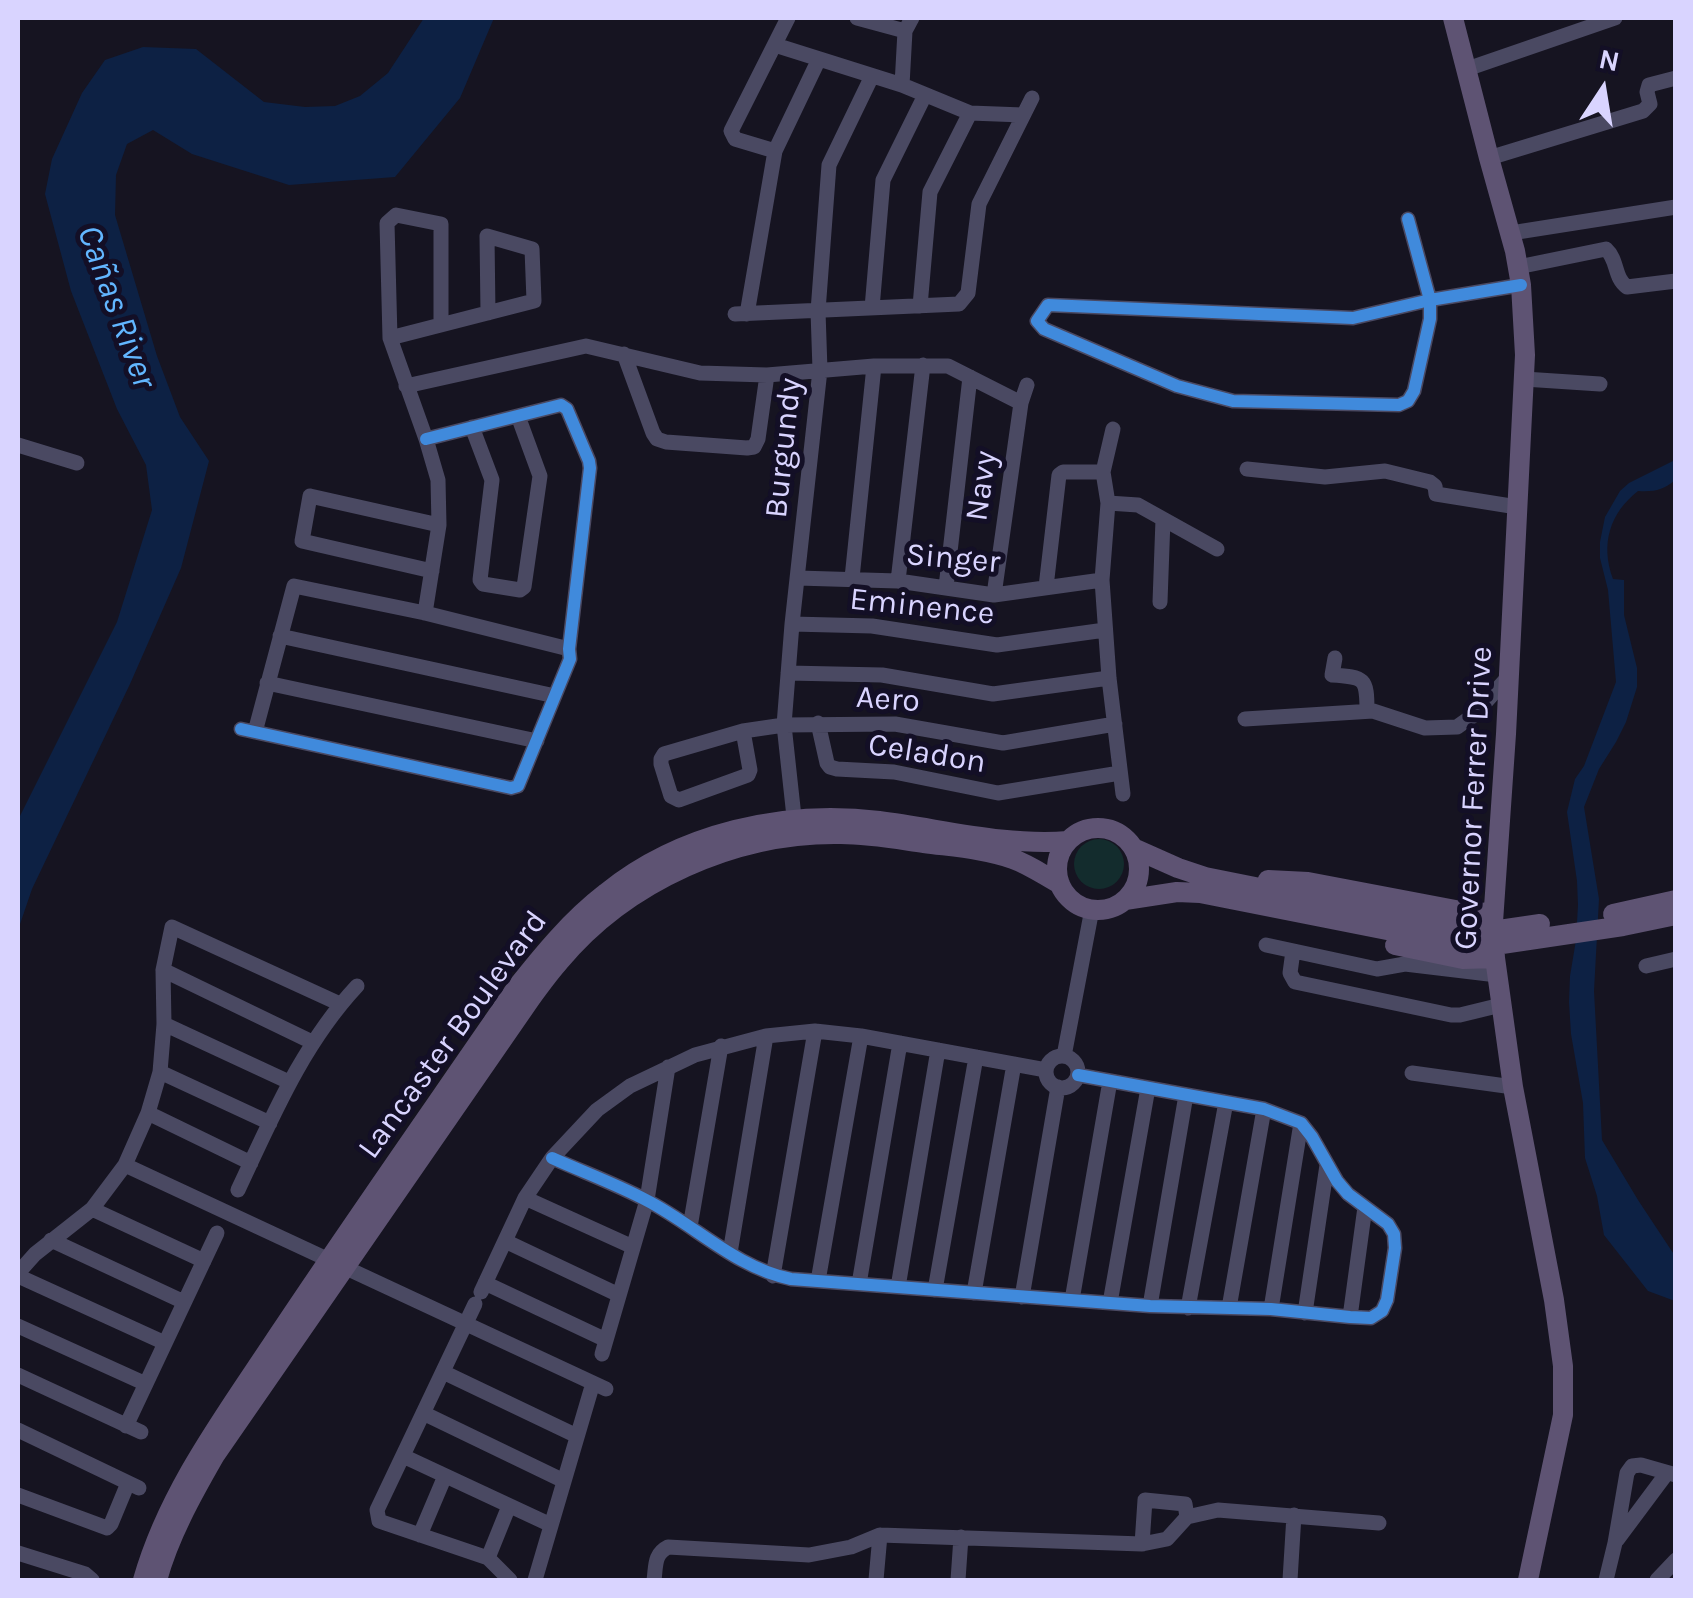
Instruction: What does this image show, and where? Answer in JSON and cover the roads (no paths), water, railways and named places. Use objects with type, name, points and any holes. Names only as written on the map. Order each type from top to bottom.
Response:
[{"type":"main road","name":"Governor Ferrer Drive","points":[[1453,18],[1511,233],[1520,276],[1525,355],[1494,913],[1496,967],[1513,1087],[1564,1366],[1562,1415],[1528,1580]]},
{"type":"main road","name":"Lancaster Boulevard","points":[[143,1580],[178,1490],[204,1446],[560,960],[618,907],[686,866],[795,828],[852,818],[1019,842],[1068,841]]},
{"type":"main road","name":"Lancaster Boulevard","points":[[795,828],[994,854],[1015,860],[1060,884]]},
{"type":"main road","points":[[1133,848],[1139,875],[1124,900],[1111,908],[1092,909],[1074,902],[1060,884],[1058,862],[1068,841],[1088,829],[1104,828],[1202,885],[1303,927],[1496,967]]},
{"type":"main road","points":[[1124,900],[1202,885],[1308,882],[1466,912],[1494,913]]},
{"type":"main road","points":[[1202,885],[1470,944],[1502,944],[1676,915]]},
{"type":"main road","points":[[1295,904],[1470,930],[1499,930],[1620,913],[1676,900]]},
{"type":"main road","name":"Lancaster Boulevard","points":[[158,1580],[184,1511],[215,1455],[337,1263]]},
{"type":"street","points":[[775,151],[735,139],[732,131],[788,18]]},
{"type":"street","points":[[857,18],[908,24],[902,86]]},
{"type":"street","points":[[1467,68],[1614,18]]},
{"type":"street","points":[[775,45],[970,112],[1024,115]]},
{"type":"street","points":[[818,59],[775,151],[741,314],[958,304],[968,293],[979,204],[1032,98]]},
{"type":"street","name":"Burgundy","points":[[795,828],[784,725],[820,370],[818,311],[829,165],[872,76]]},
{"type":"street","points":[[1489,158],[1644,111],[1650,104],[1650,84],[1676,78]]},
{"type":"street","points":[[872,308],[883,180],[925,95]]},
{"type":"street","points":[[920,306],[930,192],[970,112]]},
{"type":"street","points":[[1511,233],[1676,207]]},
{"type":"street","points":[[426,613],[440,526],[438,480],[390,338],[387,223],[396,215],[442,224],[441,325]]},
{"type":"street","points":[[1408,218],[1430,300],[1430,319],[1414,391],[1400,405],[1233,401],[1177,386],[1044,329],[1037,322],[1048,305],[1353,318],[1430,300],[1520,276],[1606,249],[1627,288],[1676,281]]},
{"type":"street","points":[[390,338],[488,313],[534,301],[532,250],[486,236],[488,313]]},
{"type":"street","points":[[406,386],[586,346],[700,373],[766,375],[874,366],[948,366],[1021,403]]},
{"type":"street","points":[[624,354],[653,433],[666,442],[754,446],[766,375]]},
{"type":"street","points":[[898,580],[923,365]]},
{"type":"street","points":[[852,578],[874,366]]},
{"type":"street","points":[[946,587],[970,377]]},
{"type":"street","points":[[1524,379],[1600,384]]},
{"type":"street","name":"Navy","points":[[994,595],[1027,384]]},
{"type":"street","points":[[426,438],[561,405],[568,409],[590,461],[570,659],[518,786],[511,788],[248,730],[267,683],[294,586],[426,613],[570,649]]},
{"type":"street","points":[[472,427],[492,480],[480,580],[483,584],[520,590],[524,587],[540,476],[518,416]]},
{"type":"street","points":[[1113,429],[1102,472],[1108,502],[1102,580],[1122,794]]},
{"type":"street","points":[[18,445],[76,462]]},
{"type":"street","points":[[1246,469],[1324,477],[1394,472],[1430,482],[1436,494],[1518,507]]},
{"type":"street","points":[[1046,587],[1058,474],[1102,472]]},
{"type":"street","points":[[432,571],[302,540],[310,496],[440,526]]},
{"type":"street","points":[[1108,502],[1138,505],[1217,549]]},
{"type":"street","points":[[1160,602],[1163,519]]},
{"type":"street","name":"Singer","points":[[798,578],[898,580],[994,595],[1102,580]]},
{"type":"street","name":"Eminence","points":[[792,624],[872,626],[997,644],[1105,630]]},
{"type":"street","points":[[280,636],[555,696]]},
{"type":"street","points":[[1334,658],[1332,675],[1364,680],[1367,711]]},
{"type":"street","points":[[788,673],[882,675],[993,694],[1109,678]]},
{"type":"street","points":[[1245,719],[1367,711],[1424,728],[1457,727],[1474,716],[1508,676]]},
{"type":"street","points":[[267,683],[536,741]]},
{"type":"street","name":"Aero","points":[[743,731],[748,775],[679,800],[670,796],[661,759],[664,754],[743,731],[818,723],[895,724],[1004,743],[1115,724]]},
{"type":"street","name":"Celadon","points":[[818,723],[827,763],[836,769],[894,772],[998,793],[1120,774]]},
{"type":"street","points":[[1064,1056],[1092,909]]},
{"type":"street","points":[[165,1343],[18,1275],[34,1254],[92,1209],[125,1165],[148,1113],[160,1072],[163,970],[172,927],[340,1004]]},
{"type":"street","points":[[1266,944],[1377,969],[1405,964],[1496,967]]},
{"type":"street","points":[[1293,950],[1290,973],[1295,982],[1451,1015],[1502,1005]]},
{"type":"street","points":[[1646,966],[1676,959]]},
{"type":"street","points":[[163,970],[312,1042]]},
{"type":"street","points":[[238,1190],[312,1042],[357,986]]},
{"type":"street","points":[[164,1024],[289,1082]]},
{"type":"street","points":[[510,1580],[488,1558],[379,1522],[377,1510],[525,1198],[552,1158],[596,1110],[630,1086],[695,1054],[766,1036],[815,1031],[1046,1070]]},
{"type":"street","points":[[774,1276],[815,1031]]},
{"type":"street","points":[[730,1253],[766,1036]]},
{"type":"street","points":[[818,1282],[861,1036]]},
{"type":"street","points":[[858,1284],[900,1043]]},
{"type":"street","points":[[690,1227],[721,1046]]},
{"type":"street","points":[[898,1287],[938,1050]]},
{"type":"street","points":[[1046,1070],[1054,1058],[1064,1056],[1075,1062],[1078,1075]]},
{"type":"street","points":[[935,1290],[976,1057]]},
{"type":"street","points":[[974,1293],[1014,1064]]},
{"type":"street","points":[[480,1293],[604,1347],[647,1200],[668,1067]]},
{"type":"street","points":[[1046,1070],[1050,1082],[1058,1087],[1068,1086],[1078,1075]]},
{"type":"street","points":[[160,1072],[270,1123]]},
{"type":"street","points":[[1412,1072],[1513,1087]]},
{"type":"street","points":[[552,1158],[647,1200],[774,1276],[1150,1306],[1270,1309],[1350,1318],[1370,1318],[1382,1311],[1387,1300],[1394,1234],[1388,1224],[1337,1181],[1301,1122],[1264,1109],[1078,1075]]},
{"type":"street","points":[[1072,1300],[1110,1081]]},
{"type":"street","points":[[1022,1296],[1058,1087]]},
{"type":"street","points":[[1110,1303],[1148,1088]]},
{"type":"street","points":[[1150,1306],[1186,1095]]},
{"type":"street","points":[[1188,1308],[1226,1102]]},
{"type":"street","points":[[1229,1308],[1264,1109]]},
{"type":"street","points":[[148,1113],[251,1163]]},
{"type":"street","points":[[1270,1309],[1301,1122]]},
{"type":"street","points":[[125,1165],[600,1386],[577,1436],[534,1580]]},
{"type":"street","points":[[1305,1313],[1327,1165]]},
{"type":"street","points":[[525,1198],[634,1247]]},
{"type":"street","points":[[1350,1318],[1366,1207]]},
{"type":"street","points":[[92,1209],[204,1261]]},
{"type":"street","points":[[18,1375],[133,1429],[146,1384],[217,1233]]},
{"type":"street","points":[[51,1240],[184,1302]]},
{"type":"street","points":[[505,1240],[619,1296]]},
{"type":"street","points":[[18,1326],[146,1384]]},
{"type":"street","points":[[443,1372],[577,1436]]},
{"type":"street","points":[[423,1414],[564,1482]]},
{"type":"street","points":[[18,1430],[133,1486],[106,1528],[18,1495]]},
{"type":"street","points":[[403,1456],[551,1525]]},
{"type":"street","points":[[1606,1580],[1626,1473],[1632,1466],[1641,1465],[1672,1474],[1615,1543]]},
{"type":"street","points":[[420,1535],[445,1476]]},
{"type":"street","points":[[1142,1544],[1145,1500],[1185,1504],[1187,1517]]},
{"type":"street","points":[[488,1558],[509,1506]]},
{"type":"street","points":[[654,1580],[657,1556],[668,1548],[810,1555],[880,1535],[1142,1544],[1166,1539],[1187,1517],[1218,1510],[1380,1522]]},
{"type":"street","points":[[1290,1580],[1294,1516]]},
{"type":"street","points":[[876,1580],[880,1535]]},
{"type":"street","points":[[958,1580],[961,1537]]},
{"type":"street","points":[[18,1553],[91,1579]]},
{"type":"street","points":[[1657,1580],[1676,1560]]},
{"type":"water","name":"Cañas River","points":[[424,18],[494,18],[460,98],[395,177],[289,185],[192,154],[153,130],[127,144],[116,175],[115,215],[157,356],[180,417],[209,461],[181,568],[32,889],[18,930],[18,820],[117,622],[152,510],[146,465],[117,409],[71,291],[45,194],[52,159],[82,93],[105,60],[143,47],[196,49],[264,102],[335,106],[360,96],[388,73]]},
{"type":"water","points":[[1675,460],[1675,480],[1658,490],[1638,491],[1620,509],[1610,530],[1609,566],[1613,579],[1624,580],[1624,615],[1637,668],[1637,687],[1626,722],[1599,769],[1584,807],[1599,899],[1594,991],[1602,1140],[1675,1256],[1675,1301],[1648,1291],[1604,1235],[1585,1158],[1583,1103],[1569,1002],[1578,905],[1567,812],[1575,779],[1584,766],[1616,682],[1608,590],[1600,558],[1605,517],[1629,483]]}]
